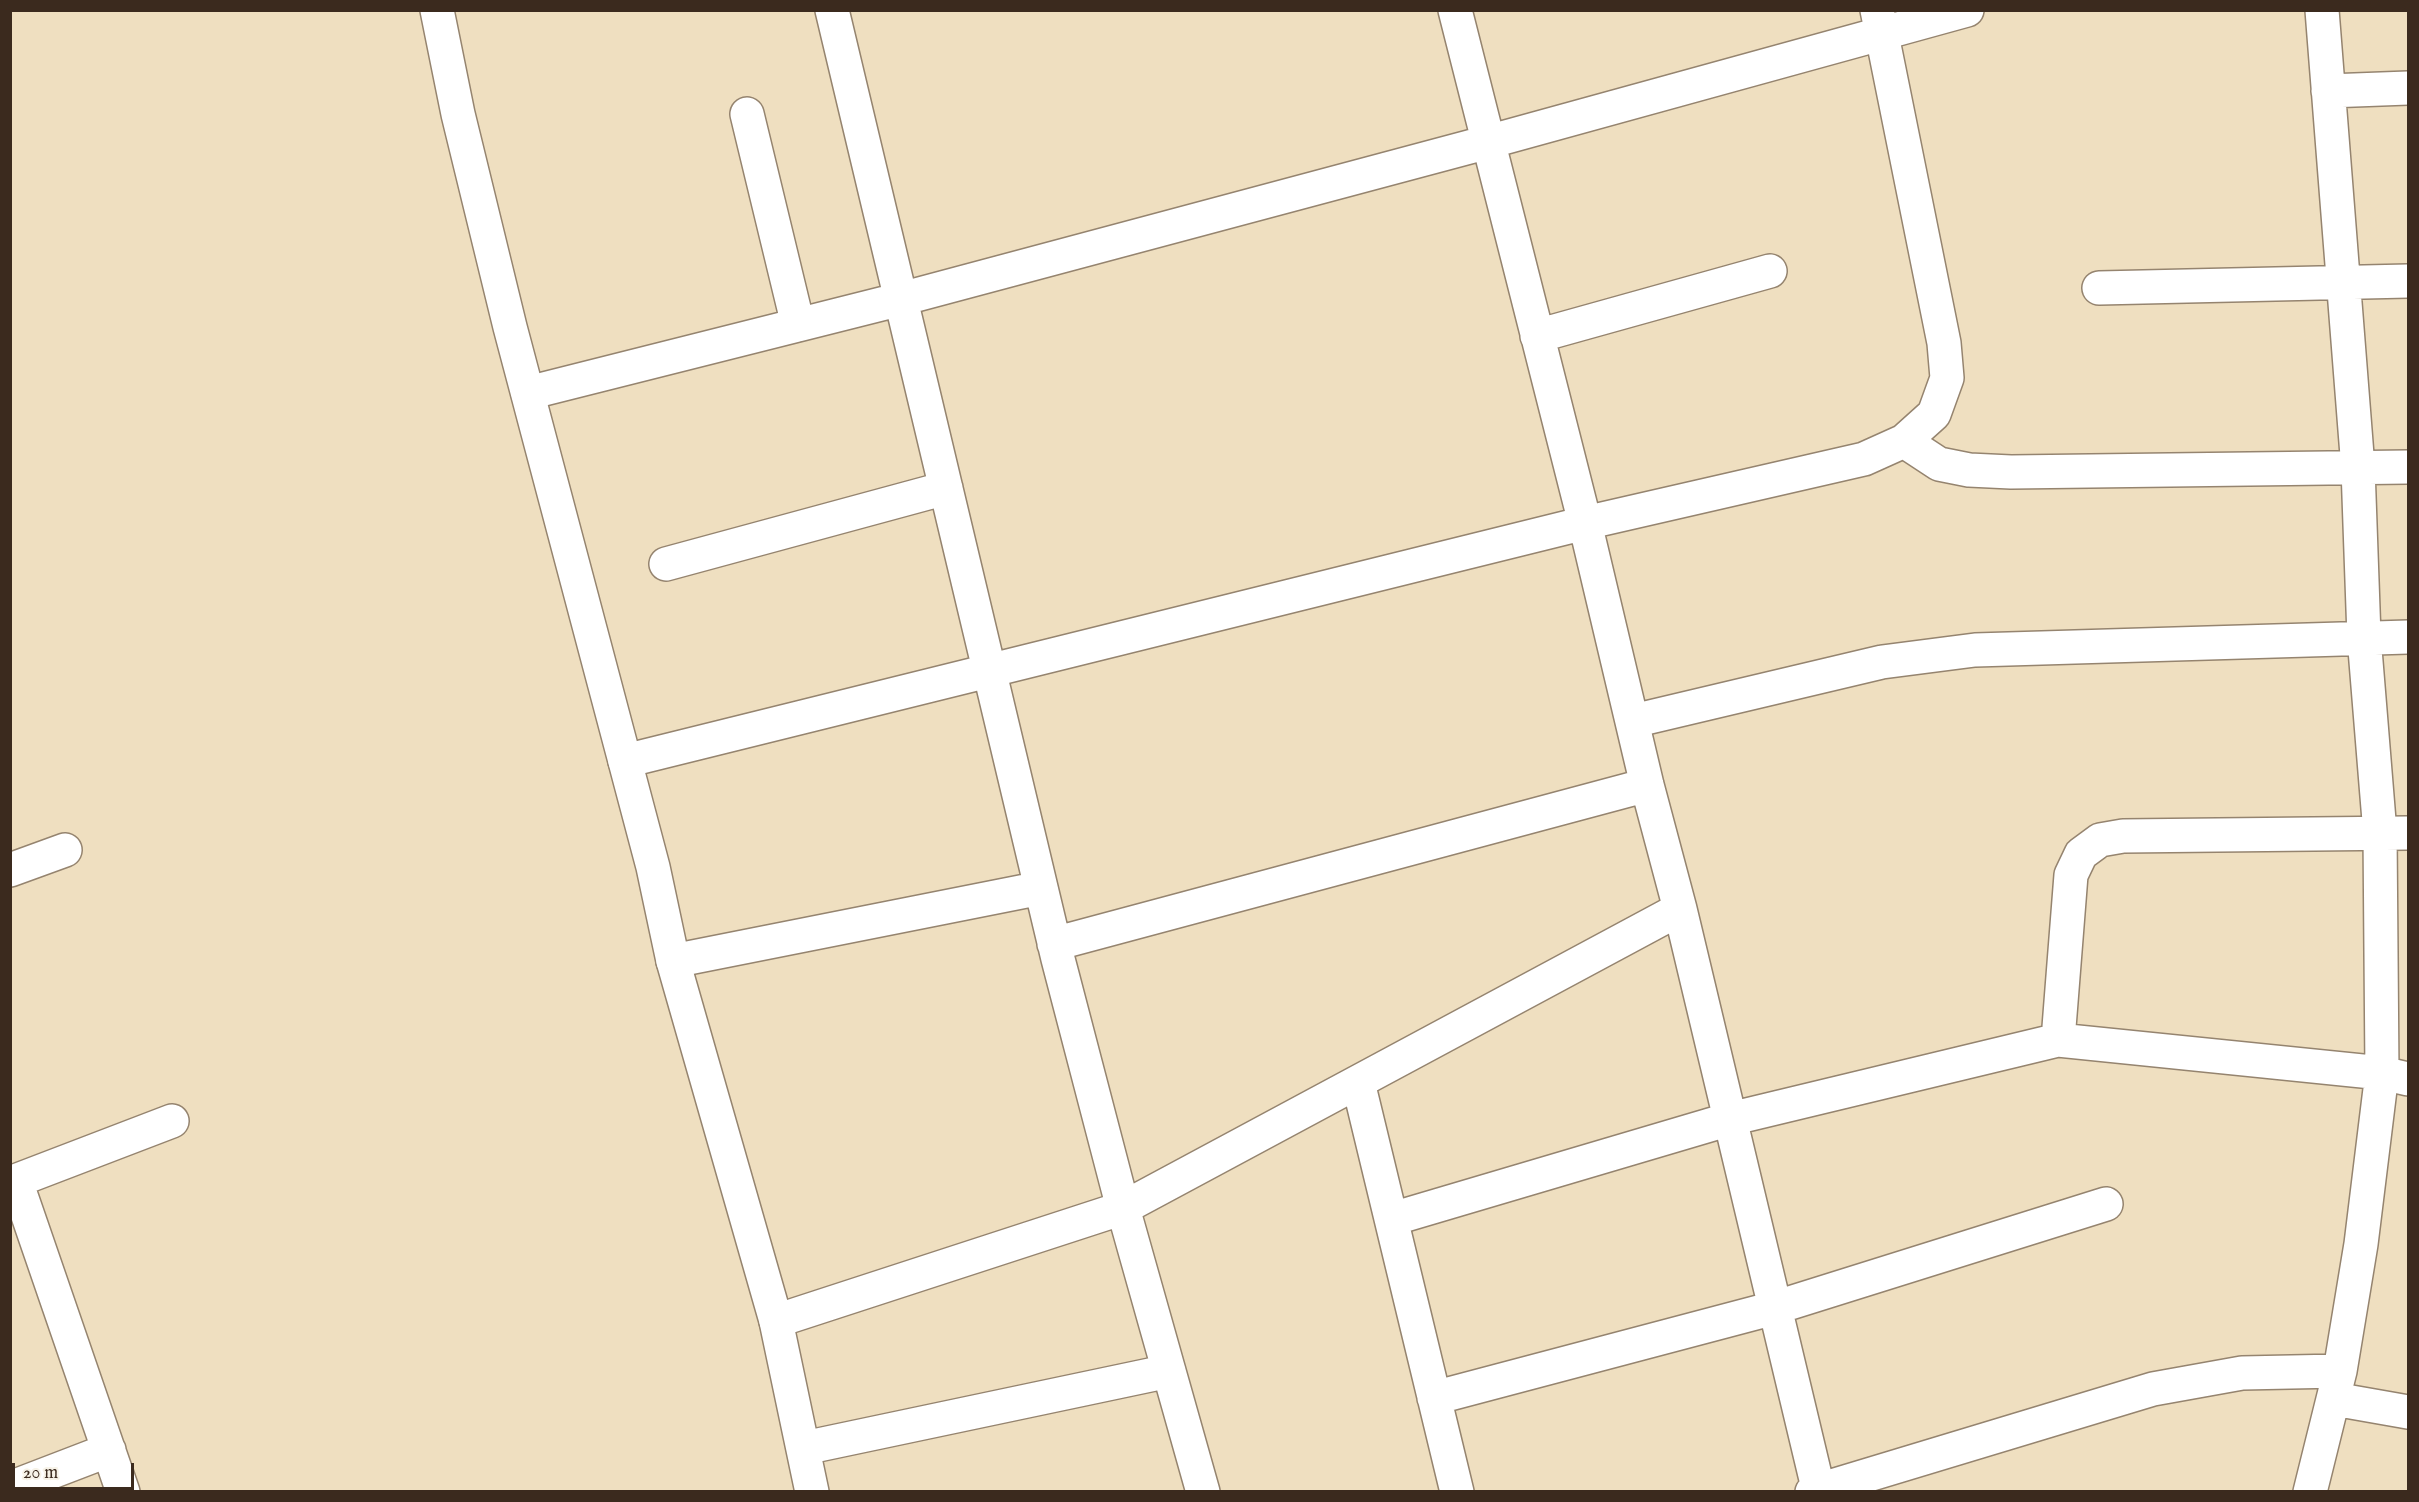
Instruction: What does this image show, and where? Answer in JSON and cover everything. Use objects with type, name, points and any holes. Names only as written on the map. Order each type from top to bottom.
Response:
[{"type":"street","points":[[437,10],[458,114],[528,393],[653,867],[674,961],[776,1321],[812,1491]]},
{"type":"street","points":[[832,10],[1054,944],[1123,1209],[1203,1491]]},
{"type":"street","points":[[1455,10],[1585,523],[1647,785],[1680,909],[1817,1491],[2153,1389],[2242,1373],[2337,1385],[2409,1412]]},
{"type":"street","points":[[528,393],[901,299],[1488,142],[1880,22],[1967,10]]},
{"type":"street","points":[[2310,1491],[2337,1385],[2361,1244],[2395,1076],[2394,833],[2364,637],[2358,468],[2322,10]]},
{"type":"street","points":[[624,761],[1585,523],[1864,459],[1904,441],[1934,414],[1947,378],[1944,343],[1880,22]]},
{"type":"street","points":[[2328,91],[2409,88]]},
{"type":"street","points":[[747,114],[798,325]]},
{"type":"street","points":[[1537,336],[1770,271]]},
{"type":"street","points":[[2099,288],[2409,281]]},
{"type":"street","points":[[1904,441],[1940,465],[1969,470],[2011,472],[2409,467]]},
{"type":"street","points":[[666,564],[946,488]]},
{"type":"street","points":[[1633,721],[1882,662],[1975,650],[2409,637]]},
{"type":"street","points":[[1054,944],[1647,785]]},
{"type":"street","points":[[2058,1040],[2071,875],[2081,854],[2100,840],[2123,836],[2394,833]]},
{"type":"street","points":[[10,870],[65,850]]},
{"type":"street","points":[[674,961],[1041,888]]},
{"type":"street","points":[[776,1321],[1123,1209],[1680,909]]},
{"type":"street","points":[[1392,1220],[1730,1119],[2058,1040],[2395,1076]]},
{"type":"street","points":[[1358,1082],[1456,1491]]},
{"type":"street","points":[[123,1491],[13,1182],[172,1121]]},
{"type":"street","points":[[1434,1398],[1774,1308],[2106,1203]]},
{"type":"street","points":[[804,1448],[1169,1371]]},
{"type":"street","points":[[10,1488],[109,1450]]}]
